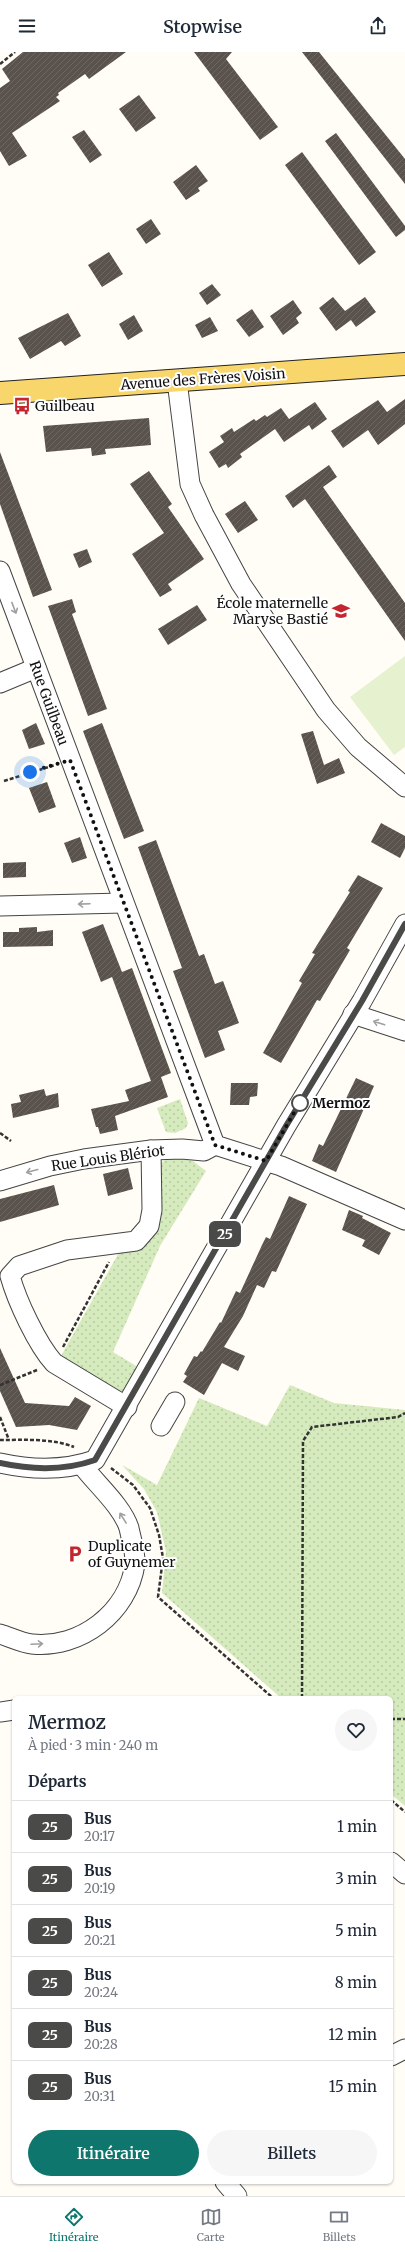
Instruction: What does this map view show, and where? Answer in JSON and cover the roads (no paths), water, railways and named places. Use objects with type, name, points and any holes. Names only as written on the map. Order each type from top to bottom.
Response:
[{"type":"main road","name":"Avenue des Frères Voisin","points":[[0,393],[405,364]]},
{"type":"street","points":[[177,380],[190,484],[204,515],[241,584],[326,710],[358,747],[405,786]]},
{"type":"street","name":"Rue Guilbeau","points":[[0,572],[215,1145]]},
{"type":"street","points":[[0,683],[36,668]]},
{"type":"street","points":[[0,906],[123,902]]},
{"type":"street","points":[[0,1463],[39,1468],[62,1468],[82,1465],[95,1460],[127,1407],[266,1161],[405,924]]},
{"type":"street","points":[[353,1014],[405,1032]]},
{"type":"street","points":[[215,1145],[281,1166],[405,1220]]},
{"type":"street","name":"Rue Louis Blériot","points":[[0,1181],[50,1166],[84,1159],[151,1150],[182,1149],[204,1152],[215,1145]]},
{"type":"street","points":[[127,1407],[54,1363],[46,1353],[14,1291],[10,1276],[19,1266],[67,1250],[136,1241],[149,1226],[152,1210],[151,1150]]},
{"type":"street","points":[[161,1426],[175,1402]]},
{"type":"street","points":[[0,1634],[32,1644],[68,1641],[100,1625],[124,1598],[135,1563],[128,1527],[111,1499],[95,1483],[82,1465]]},
{"type":"street","points":[[0,1712],[12,1710]]},
{"type":"street","points":[[393,1864],[405,1874]]},
{"type":"street","points":[[393,2055],[405,2049]]},
{"type":"street","points":[[227,2184],[237,2196]]},
{"type":"place","name":"Guilbeau","points":[[22,406]]},
{"type":"place","name":"École maternelle Maryse Bastié","points":[[341,611]]},
{"type":"place","name":"Mermoz","points":[[300,1103]]},
{"type":"place","name":"Duplicate of Guynemer","points":[[75,1554]]}]
